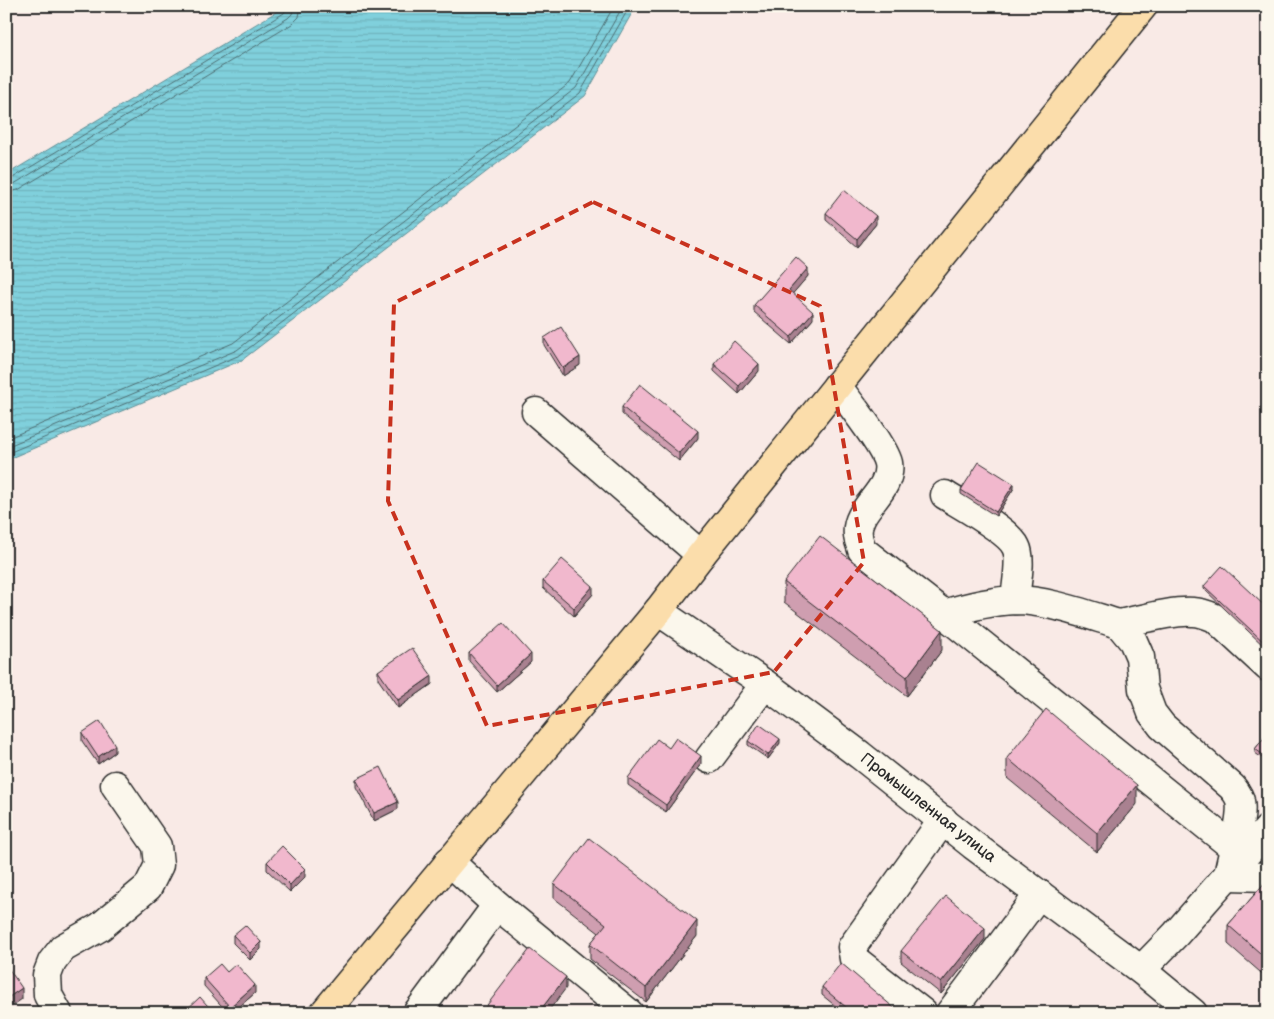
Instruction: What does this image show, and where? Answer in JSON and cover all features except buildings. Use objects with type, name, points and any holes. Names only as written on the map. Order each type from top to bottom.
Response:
[{"type":"main road","points":[[324,1013],[658,611],[1143,6]]},
{"type":"lane","points":[[837,386],[883,450],[888,463],[888,474],[882,489],[860,519],[857,535],[862,550],[1233,847]]},
{"type":"lane","points":[[536,412],[701,555]]},
{"type":"lane","points":[[945,495],[1010,537],[1017,548],[1019,563],[1014,600]]},
{"type":"lane","points":[[944,614],[983,603],[1014,600],[1036,602],[1119,624],[1180,612],[1205,614],[1215,618],[1268,667]]},
{"type":"lane","name":"Промышленная улица","points":[[658,611],[765,684],[973,845],[1141,970],[1193,1013]]},
{"type":"lane","points":[[1119,624],[1134,641],[1140,657],[1143,689],[1152,713],[1162,726],[1232,787],[1240,800],[1241,814],[1228,876]]},
{"type":"lane","points":[[709,759],[765,684]]},
{"type":"lane","points":[[58,1013],[48,995],[47,975],[52,962],[63,948],[100,927],[148,887],[159,865],[157,846],[115,785]]},
{"type":"lane","points":[[923,1013],[854,959],[852,947],[943,820]]},
{"type":"lane","points":[[1141,970],[1176,934],[1268,830]]},
{"type":"lane","points":[[449,861],[497,905],[629,1013]]},
{"type":"lane","points":[[1228,876],[1268,877]]},
{"type":"lane","points":[[950,1013],[1039,894]]},
{"type":"lane","points":[[417,1013],[497,905]]},
{"type":"highlighted area","points":[[593,202],[820,306],[864,562],[774,672],[487,726],[388,501],[394,303]]},
{"type":"water","points":[[286,6],[636,6],[585,96],[242,360],[6,460],[6,175]]}]
